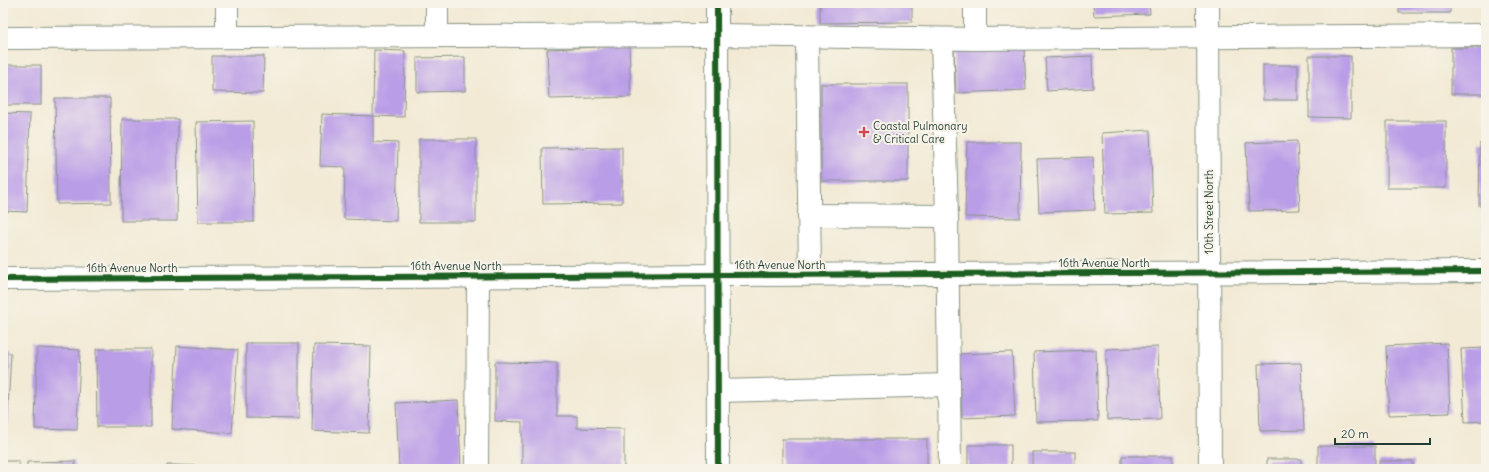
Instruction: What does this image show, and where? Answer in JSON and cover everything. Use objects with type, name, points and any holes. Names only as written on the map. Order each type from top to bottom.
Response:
[{"type":"street","points":[[227,3],[227,37]]},
{"type":"street","points":[[437,3],[437,36]]},
{"type":"street","points":[[717,3],[718,469]]},
{"type":"street","points":[[975,3],[975,39]]},
{"type":"street","name":"10th Street North","points":[[1208,3],[1210,469]]},
{"type":"street","points":[[3,38],[717,35],[975,39],[1486,35]]},
{"type":"street","points":[[808,37],[810,274]]},
{"type":"street","points":[[942,39],[947,216],[950,469]]},
{"type":"street","points":[[809,215],[947,216]]},
{"type":"street","name":"16th Avenue North","points":[[3,279],[1486,271]]},
{"type":"street","points":[[477,469],[478,276]]},
{"type":"street","points":[[718,391],[949,385]]},
{"type":"building","points":[[465,3],[599,3],[599,4],[465,6]]},
{"type":"building","points":[[820,3],[912,3],[912,22],[820,23]]},
{"type":"building","points":[[1093,3],[1149,3],[1150,14],[1094,16]]},
{"type":"building","points":[[1399,3],[1450,3],[1450,13],[1399,13]]},
{"type":"building","points":[[629,46],[631,97],[549,99],[547,49]]},
{"type":"building","points":[[1024,48],[1026,90],[956,93],[954,50]]},
{"type":"building","points":[[1451,48],[1486,48],[1486,94],[1451,94]]},
{"type":"building","points":[[374,50],[405,51],[404,117],[373,116]]},
{"type":"building","points":[[212,56],[264,56],[263,93],[212,92]]},
{"type":"building","points":[[1092,56],[1093,88],[1047,91],[1045,58]]},
{"type":"building","points":[[1309,56],[1351,56],[1351,118],[1309,117]]},
{"type":"building","points":[[465,57],[465,91],[417,92],[417,58]]},
{"type":"building","points":[[5,65],[41,65],[41,105],[5,105]]},
{"type":"building","points":[[1263,65],[1298,65],[1298,100],[1263,100]]},
{"type":"building","name":"Coastal Pulmonary & Critical Care","points":[[821,84],[908,84],[908,181],[821,181]]},
{"type":"building","points":[[55,98],[110,98],[111,203],[57,204]]},
{"type":"building","points":[[3,113],[30,114],[27,212],[3,211]]},
{"type":"building","points":[[322,114],[373,116],[373,142],[398,143],[396,221],[344,219],[345,167],[320,166]]},
{"type":"building","points":[[122,119],[178,119],[177,221],[121,221]]},
{"type":"building","points":[[253,121],[254,222],[198,222],[196,122]]},
{"type":"building","points":[[1387,121],[1446,121],[1446,188],[1387,188]]},
{"type":"building","points":[[1150,130],[1153,213],[1105,214],[1102,133]]},
{"type":"building","points":[[419,139],[476,139],[476,222],[419,222]]},
{"type":"building","points":[[1297,141],[1300,210],[1249,211],[1246,143]]},
{"type":"building","points":[[967,142],[1021,142],[1020,218],[965,217]]},
{"type":"building","points":[[1480,143],[1486,143],[1486,206],[1479,206]]},
{"type":"building","points":[[622,147],[622,203],[543,204],[542,148]]},
{"type":"building","points":[[1093,157],[1095,210],[1039,212],[1037,159]]},
{"type":"building","points":[[246,343],[299,343],[299,419],[246,418]]},
{"type":"building","points":[[1447,343],[1450,413],[1389,415],[1386,346]]},
{"type":"building","points":[[314,345],[371,346],[369,433],[312,431]]},
{"type":"building","points":[[177,346],[238,350],[232,433],[172,429]]},
{"type":"building","points":[[1158,347],[1160,419],[1107,420],[1106,349]]},
{"type":"building","points":[[37,348],[80,350],[77,430],[35,429]]},
{"type":"building","points":[[1486,348],[1486,421],[1465,422],[1461,349]]},
{"type":"building","points":[[96,349],[151,349],[151,427],[97,427]]},
{"type":"building","points":[[1096,350],[1098,421],[1036,422],[1034,352]]},
{"type":"building","points":[[3,352],[11,353],[7,427],[3,427]]},
{"type":"building","points":[[1012,352],[1015,416],[962,418],[959,354]]},
{"type":"building","points":[[495,362],[557,363],[557,416],[577,416],[577,428],[624,429],[624,469],[522,469],[522,422],[495,421]]},
{"type":"building","points":[[1301,363],[1304,430],[1260,431],[1258,364]]},
{"type":"building","points":[[458,400],[461,469],[399,469],[396,403]]},
{"type":"building","points":[[782,439],[927,439],[927,469],[782,469]]},
{"type":"building","points":[[968,445],[1011,445],[1011,469],[968,469]]},
{"type":"building","points":[[1318,446],[1375,446],[1375,469],[1318,469]]},
{"type":"building","points":[[1032,452],[1075,452],[1075,469],[1032,469]]},
{"type":"building","points":[[1122,456],[1173,456],[1173,469],[1122,469]]},
{"type":"building","points":[[1267,459],[1301,459],[1301,469],[1267,469]]},
{"type":"building","points":[[3,461],[19,461],[19,469],[3,469]]},
{"type":"building","points":[[75,461],[75,469],[27,469],[27,462]]},
{"type":"building","points":[[1379,461],[1413,461],[1413,469],[1379,469]]},
{"type":"building","points":[[167,465],[211,466],[211,469],[167,469]]},
{"type":"building","points":[[120,467],[153,468],[153,469],[120,469]]},
{"type":"cycle path","points":[[717,3],[718,469]]},
{"type":"cycle path","points":[[3,279],[1486,271]]},
{"type":"place","name":"Coastal Pulmonary & Critical Care","points":[[864,132]]}]
